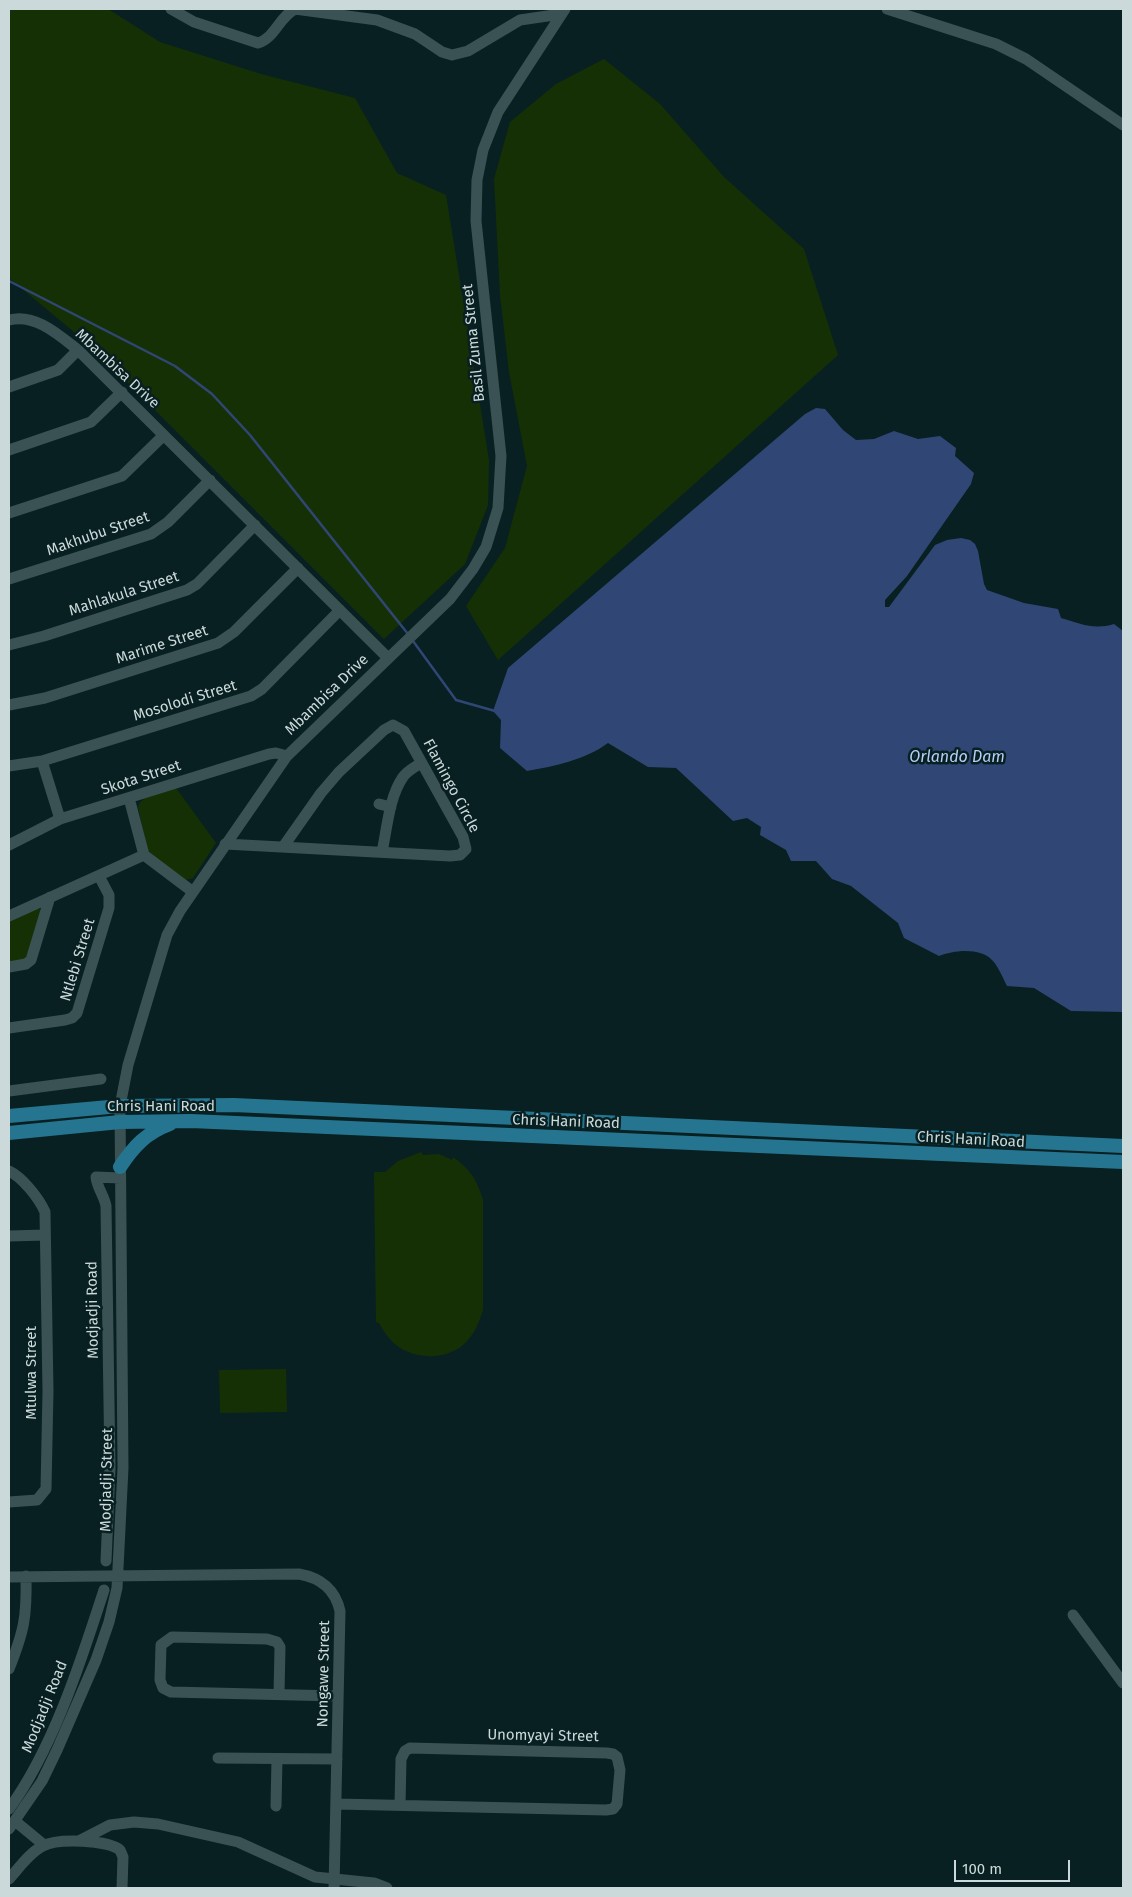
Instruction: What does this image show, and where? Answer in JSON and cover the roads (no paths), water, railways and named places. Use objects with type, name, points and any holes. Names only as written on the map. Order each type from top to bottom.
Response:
[{"type":"main road","name":"Chris Hani Road","points":[[9,1116],[120,1106],[234,1105],[1123,1146]]},
{"type":"main road","name":"Chris Hani Road","points":[[9,1133],[120,1122],[178,1122],[1123,1162]]},
{"type":"main road","points":[[120,1172],[132,1149],[148,1135],[178,1122]]},
{"type":"main road","points":[[1047,1141],[1047,1160]]},
{"type":"street","points":[[171,9],[194,22],[258,43],[267,39],[286,15],[295,9],[364,18],[415,34],[442,52],[452,55],[468,51],[520,20],[563,12]]},
{"type":"street","points":[[885,9],[1011,50],[1123,125]]},
{"type":"street","name":"Basil Zuma Street","points":[[388,658],[450,599],[480,559],[492,529],[501,488],[501,456],[476,221],[477,180],[482,150],[498,112],[563,12]]},
{"type":"street","name":"Mbambisa Drive","points":[[9,319],[23,318],[37,322],[78,350],[388,658],[287,756],[225,844],[167,935],[128,1065],[120,1106]]},
{"type":"street","points":[[9,387],[58,370],[78,350]]},
{"type":"street","points":[[9,450],[91,422],[122,392]]},
{"type":"street","points":[[9,513],[122,476],[164,435]]},
{"type":"street","name":"Makhubu Street","points":[[9,579],[151,534],[168,522],[210,480]]},
{"type":"street","name":"Mahlakula Street","points":[[9,645],[52,634],[187,590],[197,584],[255,525]]},
{"type":"street","name":"Marime Street","points":[[9,705],[45,698],[218,643],[234,632],[298,568]]},
{"type":"street","name":"Mosolodi Street","points":[[9,766],[42,761],[257,693],[340,610]]},
{"type":"street","name":"Flamingo Circle","points":[[225,844],[456,856],[465,851],[463,838],[404,731],[396,725],[389,726],[340,772],[321,793],[283,847]]},
{"type":"street","name":"Skota Street","points":[[9,845],[60,819],[269,754],[276,753],[287,756]]},
{"type":"street","points":[[42,761],[60,819]]},
{"type":"street","points":[[382,852],[391,807],[402,778],[421,763]]},
{"type":"street","points":[[129,798],[144,855],[193,892]]},
{"type":"street","points":[[379,804],[391,807]]},
{"type":"street","points":[[9,916],[144,855]]},
{"type":"street","name":"Ntlebi Street","points":[[9,1028],[65,1020],[72,1018],[77,1013],[109,908],[109,895],[99,876]]},
{"type":"street","points":[[9,967],[26,964],[31,960],[50,896]]},
{"type":"street","points":[[9,1091],[101,1079]]},
{"type":"street","name":"Modjadji Street","points":[[12,1825],[42,1781],[58,1750],[101,1645],[119,1576],[123,1468],[120,1106]]},
{"type":"street","name":"Mtulwa Street","points":[[9,1171],[15,1174],[43,1208],[48,1391],[47,1483],[42,1496],[30,1501],[9,1502]]},
{"type":"street","name":"Modjadji Road","points":[[106,1560],[110,1468],[106,1206],[105,1199],[96,1184],[96,1177],[120,1172]]},
{"type":"street","points":[[9,1236],[45,1235]]},
{"type":"street","points":[[110,1468],[123,1468]]},
{"type":"street","name":"Nongawe Street","points":[[9,1577],[299,1574],[320,1580],[335,1595],[340,1611],[334,1884]]},
{"type":"street","points":[[9,1669],[14,1643],[27,1611],[26,1576]]},
{"type":"street","name":"Modjadji Road","points":[[9,1809],[32,1777],[41,1758],[88,1639],[104,1590]]},
{"type":"street","points":[[1073,1615],[1123,1683]]},
{"type":"street","points":[[279,1694],[280,1647],[277,1642],[267,1640],[172,1637],[161,1645],[160,1680],[163,1688],[166,1690],[279,1694],[338,1696]]},
{"type":"street","points":[[88,1639],[101,1645]]},
{"type":"street","name":"Unomyayi Street","points":[[337,1804],[613,1809],[617,1804],[619,1762],[613,1754],[607,1753],[410,1748],[405,1750],[401,1759],[400,1805]]},
{"type":"street","points":[[218,1758],[337,1759]]},
{"type":"street","points":[[276,1806],[277,1758]]},
{"type":"street","points":[[79,1841],[110,1825],[134,1822],[158,1824],[238,1842],[299,1871],[334,1884],[374,1883],[387,1888]]},
{"type":"street","points":[[12,1825],[44,1845]]},
{"type":"street","points":[[11,1873],[44,1845],[79,1841],[118,1848],[123,1857],[122,1888]]},
{"type":"water","name":"Orlando Dam","points":[[816,408],[825,409],[843,430],[856,440],[874,439],[894,431],[918,439],[940,436],[956,448],[955,456],[974,473],[971,484],[907,576],[885,600],[885,607],[889,607],[935,545],[947,540],[961,538],[970,540],[975,544],[987,590],[1024,603],[1058,609],[1061,618],[1088,626],[1114,624],[1123,631],[1123,1012],[1071,1011],[1034,988],[1007,986],[993,961],[982,953],[960,951],[939,956],[904,938],[898,923],[851,886],[832,879],[816,861],[791,861],[786,850],[760,835],[761,827],[747,818],[733,821],[676,768],[648,767],[608,743],[580,758],[527,771],[500,748],[501,720],[493,711],[508,668],[805,414]]},
{"type":"waterway","points":[[9,281],[175,366],[212,394],[250,435],[408,634]]},
{"type":"waterway","points":[[413,641],[456,700],[495,711]]}]
